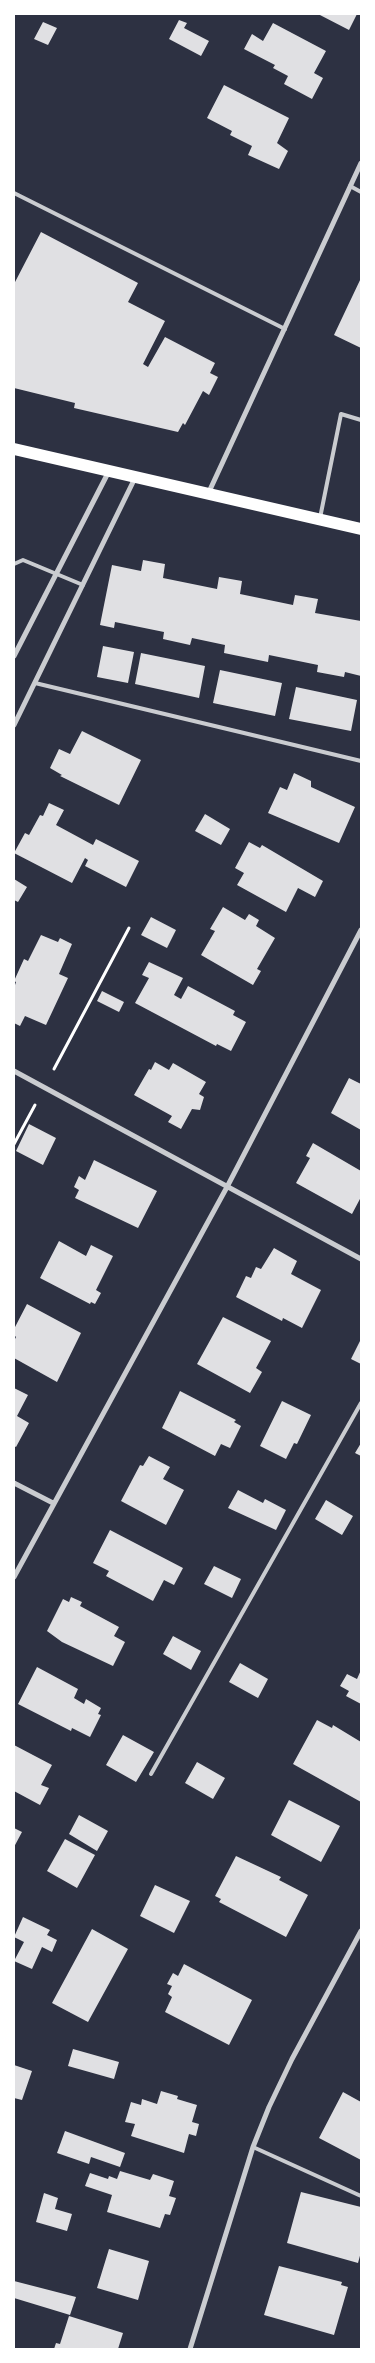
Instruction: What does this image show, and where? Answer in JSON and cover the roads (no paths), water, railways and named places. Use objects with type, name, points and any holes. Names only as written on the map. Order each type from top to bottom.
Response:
[{"type":"main road","points":[[14,449],[361,529]]},
{"type":"street","points":[[208,494],[361,163]]},
{"type":"street","points":[[14,656],[108,472]]},
{"type":"street","points":[[14,725],[135,478]]},
{"type":"street","points":[[14,1577],[227,1187],[361,930]]},
{"type":"street","points":[[14,1071],[361,1259]]},
{"type":"street","points":[[14,1483],[53,1503]]},
{"type":"street","points":[[190,2349],[253,2147],[292,2059],[361,1931]]},
{"type":"lane","points":[[350,186],[361,192]]},
{"type":"lane","points":[[14,193],[285,329]]},
{"type":"lane","points":[[320,520],[340,414],[361,420]]},
{"type":"lane","points":[[14,564],[23,560],[84,585]]},
{"type":"lane","points":[[36,683],[361,761]]},
{"type":"lane","points":[[151,1774],[361,1403]]},
{"type":"lane","points":[[253,2147],[361,2196]]}]
